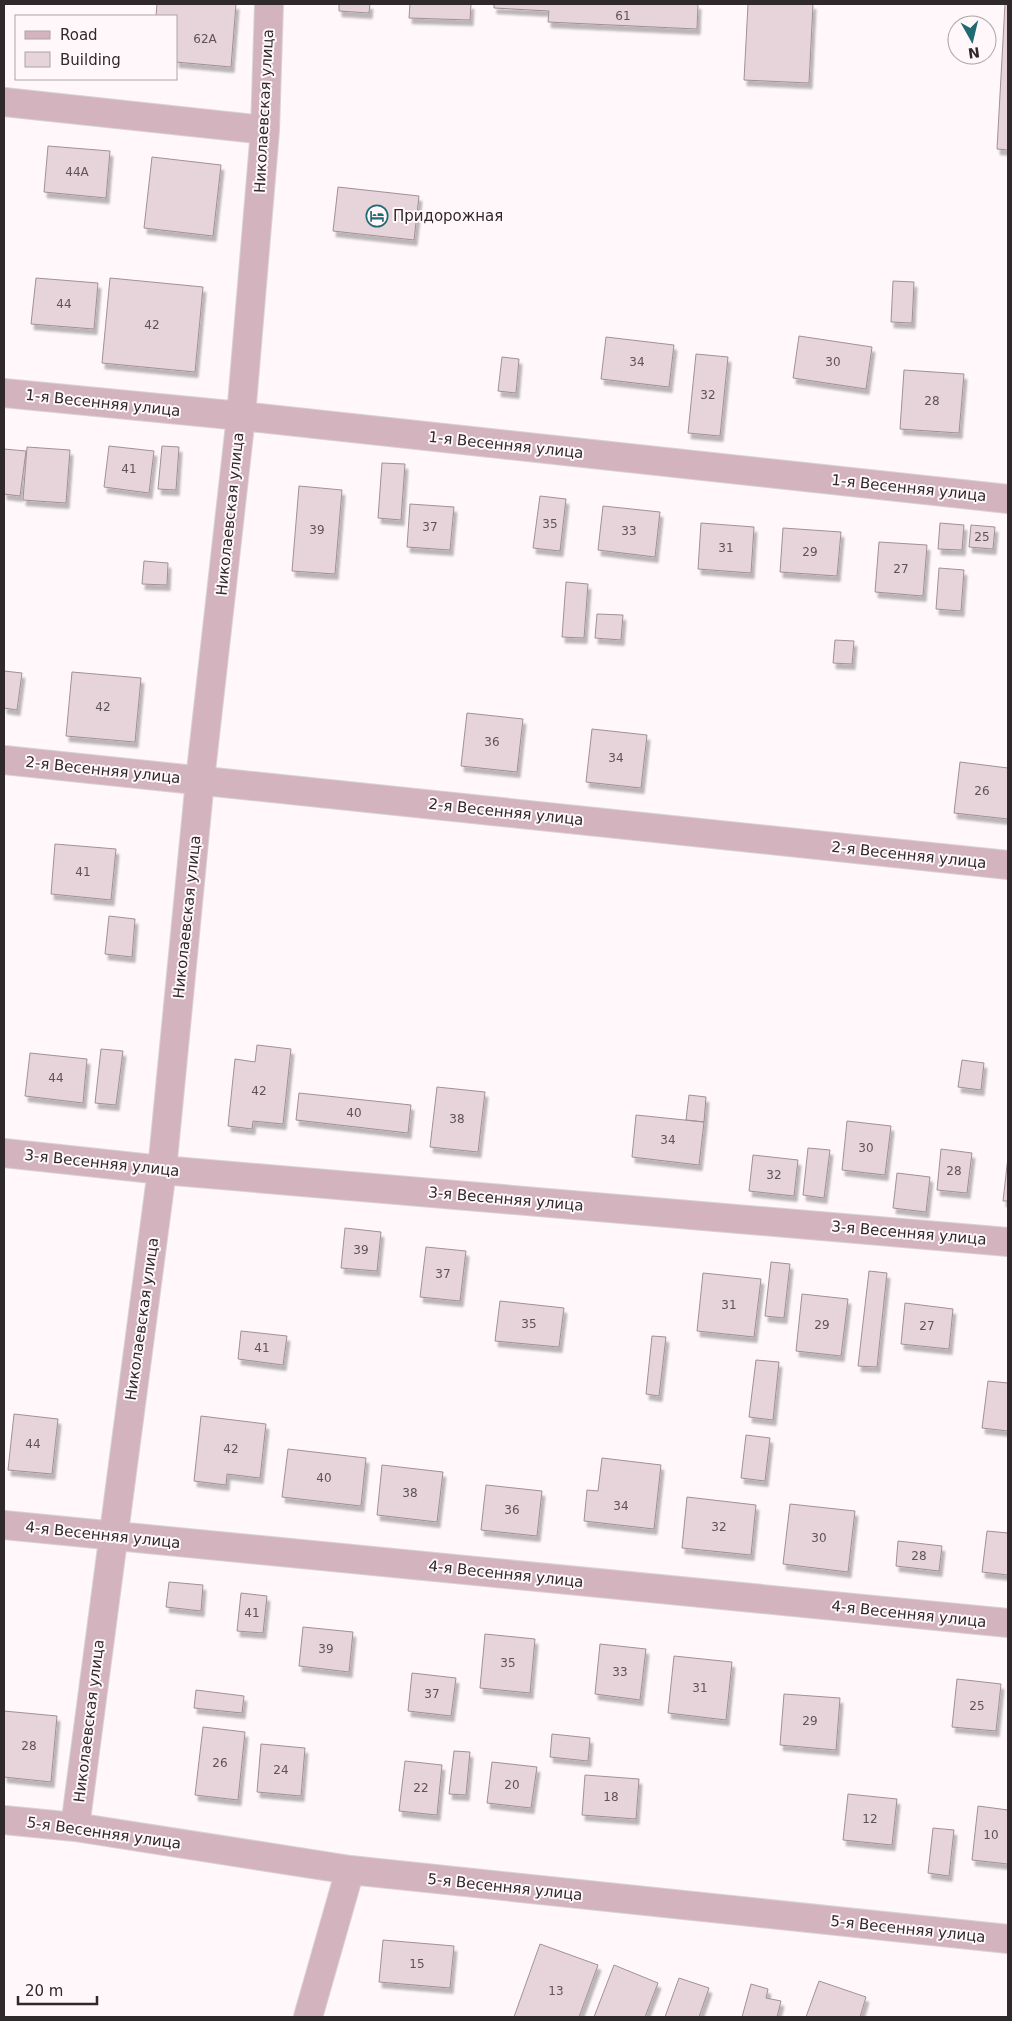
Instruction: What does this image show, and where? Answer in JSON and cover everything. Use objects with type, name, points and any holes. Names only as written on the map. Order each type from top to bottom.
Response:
[{"type":"street","name":"Николаевская улица","points":[[75,1827],[162,1170],[200,780],[241,416],[264,130],[269,4]]},
{"type":"street","points":[[4,102],[264,130]]},
{"type":"street","name":"1-я Весенняя улица","points":[[4,394],[241,416],[1008,499]]},
{"type":"street","name":"2-я Весенняя улица","points":[[4,760],[1008,865]]},
{"type":"street","name":"3-я Весенняя улица","points":[[4,1153],[162,1170],[1008,1242]]},
{"type":"street","name":"4-я Весенняя улица","points":[[4,1525],[1008,1623]]},
{"type":"street","name":"5-я Весенняя улица","points":[[4,1820],[75,1827],[350,1870],[1008,1940]]},
{"type":"street","points":[[308,2017],[350,1870]]},
{"type":"building","points":[[157,4],[236,4],[231,67],[178,62],[178,15],[156,15]]},
{"type":"building","points":[[339,4],[370,4],[369,13],[339,11]]},
{"type":"building","points":[[410,4],[471,4],[470,20],[409,18]]},
{"type":"building","points":[[494,4],[698,4],[697,29],[548,22],[549,11],[494,8]]},
{"type":"building","points":[[748,4],[813,4],[809,83],[744,80]]},
{"type":"building","points":[[1005,4],[1008,4],[1008,150],[997,149]]},
{"type":"building","points":[[48,146],[110,151],[106,198],[44,192]]},
{"type":"building","points":[[152,157],[221,165],[213,236],[144,228]]},
{"type":"building","points":[[338,187],[419,196],[414,240],[333,231]]},
{"type":"building","points":[[36,278],[98,283],[94,329],[31,324]]},
{"type":"building","points":[[110,278],[203,287],[195,372],[102,363]]},
{"type":"building","points":[[893,281],[914,282],[912,323],[891,322]]},
{"type":"building","points":[[799,336],[872,347],[866,389],[793,378]]},
{"type":"building","points":[[606,337],[674,345],[669,387],[601,379]]},
{"type":"building","points":[[696,354],[728,357],[720,436],[688,433]]},
{"type":"building","points":[[502,357],[519,359],[516,393],[498,391]]},
{"type":"building","points":[[904,370],[964,374],[959,433],[900,429]]},
{"type":"building","points":[[109,446],[154,451],[149,493],[104,487]]},
{"type":"building","points":[[162,446],[179,447],[176,490],[158,489]]},
{"type":"building","points":[[27,447],[70,450],[66,503],[23,500]]},
{"type":"building","points":[[4,449],[26,451],[20,496],[4,494]]},
{"type":"building","points":[[382,463],[405,464],[401,520],[378,518]]},
{"type":"building","points":[[299,486],[342,490],[335,574],[292,571]]},
{"type":"building","points":[[540,496],[566,499],[560,551],[533,548]]},
{"type":"building","points":[[410,504],[454,507],[450,550],[407,547]]},
{"type":"building","points":[[603,506],[660,512],[655,557],[598,550]]},
{"type":"building","points":[[701,523],[754,527],[751,573],[698,569]]},
{"type":"building","points":[[940,523],[964,525],[962,550],[938,549]]},
{"type":"building","points":[[971,525],[995,527],[993,549],[969,547]]},
{"type":"building","points":[[783,528],[841,532],[837,576],[780,572]]},
{"type":"building","points":[[879,542],[927,545],[923,596],[875,592]]},
{"type":"building","points":[[144,561],[168,563],[167,585],[142,584]]},
{"type":"building","points":[[939,568],[964,570],[961,611],[936,609]]},
{"type":"building","points":[[566,582],[588,584],[584,638],[562,637]]},
{"type":"building","points":[[597,614],[623,615],[621,640],[595,638]]},
{"type":"building","points":[[835,640],[854,641],[852,664],[833,663]]},
{"type":"building","points":[[4,671],[22,673],[17,710],[4,708]]},
{"type":"building","points":[[72,672],[141,678],[135,742],[66,736]]},
{"type":"building","points":[[467,713],[523,719],[517,772],[461,766]]},
{"type":"building","points":[[592,729],[647,735],[641,788],[586,782]]},
{"type":"building","points":[[960,762],[1008,768],[1008,819],[954,813]]},
{"type":"building","points":[[55,844],[116,849],[111,900],[51,894]]},
{"type":"building","points":[[109,916],[135,919],[132,957],[105,954]]},
{"type":"building","points":[[257,1045],[291,1049],[283,1124],[253,1121],[252,1129],[228,1126],[235,1059],[255,1062]]},
{"type":"building","points":[[101,1049],[123,1051],[116,1105],[95,1103]]},
{"type":"building","points":[[30,1053],[87,1059],[83,1103],[25,1096]]},
{"type":"building","points":[[962,1060],[984,1063],[981,1090],[958,1087]]},
{"type":"building","points":[[437,1087],[485,1092],[478,1152],[430,1147]]},
{"type":"building","points":[[299,1093],[411,1105],[408,1133],[296,1120]]},
{"type":"building","points":[[689,1095],[706,1097],[704,1122],[686,1120]]},
{"type":"building","points":[[636,1115],[704,1122],[699,1165],[632,1157]]},
{"type":"building","points":[[847,1121],[891,1126],[885,1175],[842,1170]]},
{"type":"building","points":[[808,1148],[830,1150],[824,1198],[803,1195]]},
{"type":"building","points":[[941,1149],[972,1153],[967,1193],[937,1190]]},
{"type":"building","points":[[753,1155],[798,1160],[794,1196],[749,1191]]},
{"type":"building","points":[[1008,1157],[1008,1201],[1003,1201]]},
{"type":"building","points":[[897,1173],[930,1177],[926,1212],[893,1208]]},
{"type":"building","points":[[345,1228],[381,1232],[377,1271],[341,1268]]},
{"type":"building","points":[[426,1247],[466,1251],[460,1301],[420,1297]]},
{"type":"building","points":[[771,1262],[790,1264],[784,1318],[765,1316]]},
{"type":"building","points":[[869,1271],[887,1273],[877,1367],[858,1366]]},
{"type":"building","points":[[703,1273],[761,1279],[754,1337],[697,1331]]},
{"type":"building","points":[[802,1294],[848,1299],[841,1356],[796,1351]]},
{"type":"building","points":[[500,1301],[564,1308],[559,1347],[495,1341]]},
{"type":"building","points":[[905,1303],[953,1309],[949,1349],[901,1344]]},
{"type":"building","points":[[241,1331],[287,1336],[283,1365],[238,1359]]},
{"type":"building","points":[[652,1336],[666,1337],[659,1396],[646,1394]]},
{"type":"building","points":[[756,1360],[779,1362],[773,1420],[749,1417]]},
{"type":"building","points":[[988,1381],[1008,1383],[1008,1431],[982,1428]]},
{"type":"building","points":[[14,1414],[58,1419],[52,1474],[8,1470]]},
{"type":"building","points":[[201,1416],[266,1424],[260,1478],[227,1474],[226,1485],[194,1481]]},
{"type":"building","points":[[746,1435],[770,1438],[765,1481],[741,1478]]},
{"type":"building","points":[[288,1449],[366,1458],[361,1506],[282,1497]]},
{"type":"building","points":[[602,1458],[661,1465],[654,1529],[584,1521],[587,1490],[598,1491]]},
{"type":"building","points":[[382,1465],[443,1472],[437,1522],[377,1515]]},
{"type":"building","points":[[486,1485],[542,1491],[537,1536],[481,1530]]},
{"type":"building","points":[[687,1497],[756,1505],[751,1555],[682,1548]]},
{"type":"building","points":[[790,1504],[855,1511],[848,1572],[783,1564]]},
{"type":"building","points":[[987,1531],[1008,1533],[1008,1575],[982,1572]]},
{"type":"building","points":[[898,1541],[942,1546],[939,1571],[896,1566]]},
{"type":"building","points":[[169,1582],[203,1585],[201,1611],[166,1607]]},
{"type":"building","points":[[241,1593],[267,1596],[263,1633],[237,1631]]},
{"type":"building","points":[[303,1627],[353,1632],[349,1672],[299,1666]]},
{"type":"building","points":[[485,1634],[535,1639],[530,1693],[480,1688]]},
{"type":"building","points":[[600,1644],[646,1649],[640,1700],[595,1694]]},
{"type":"building","points":[[674,1656],[732,1662],[726,1720],[668,1713]]},
{"type":"building","points":[[412,1673],[456,1678],[451,1716],[408,1711]]},
{"type":"building","points":[[957,1679],[1001,1684],[996,1731],[952,1727]]},
{"type":"building","points":[[196,1690],[244,1696],[242,1713],[194,1708]]},
{"type":"building","points":[[784,1694],[840,1698],[836,1750],[780,1745]]},
{"type":"building","points":[[4,1711],[57,1716],[51,1782],[4,1777]]},
{"type":"building","points":[[203,1727],[245,1732],[238,1800],[195,1795]]},
{"type":"building","points":[[552,1734],[590,1738],[588,1761],[550,1757]]},
{"type":"building","points":[[261,1744],[305,1748],[301,1796],[257,1792]]},
{"type":"building","points":[[454,1751],[470,1752],[466,1795],[449,1794]]},
{"type":"building","points":[[405,1761],[442,1765],[437,1815],[399,1811]]},
{"type":"building","points":[[492,1762],[537,1767],[531,1808],[487,1803]]},
{"type":"building","points":[[585,1775],[639,1779],[636,1819],[582,1815]]},
{"type":"building","points":[[848,1794],[897,1799],[892,1845],[843,1840]]},
{"type":"building","points":[[978,1806],[1008,1810],[1008,1864],[972,1860]]},
{"type":"building","points":[[933,1828],[954,1830],[949,1876],[928,1873]]},
{"type":"building","points":[[383,1940],[454,1946],[450,1988],[379,1982]]},
{"type":"building","points":[[540,1944],[598,1965],[579,2017],[514,2017]]},
{"type":"building","points":[[614,1965],[658,1983],[645,2017],[594,2017]]},
{"type":"building","points":[[679,1978],[709,1988],[699,2017],[665,2017]]},
{"type":"building","points":[[819,1981],[866,1997],[860,2017],[806,2017]]},
{"type":"building","points":[[751,1984],[768,1989],[766,1998],[781,2001],[777,2017],[742,2017]]},
{"type":"place","name":"Придорожная","points":[[377,216]]}]
